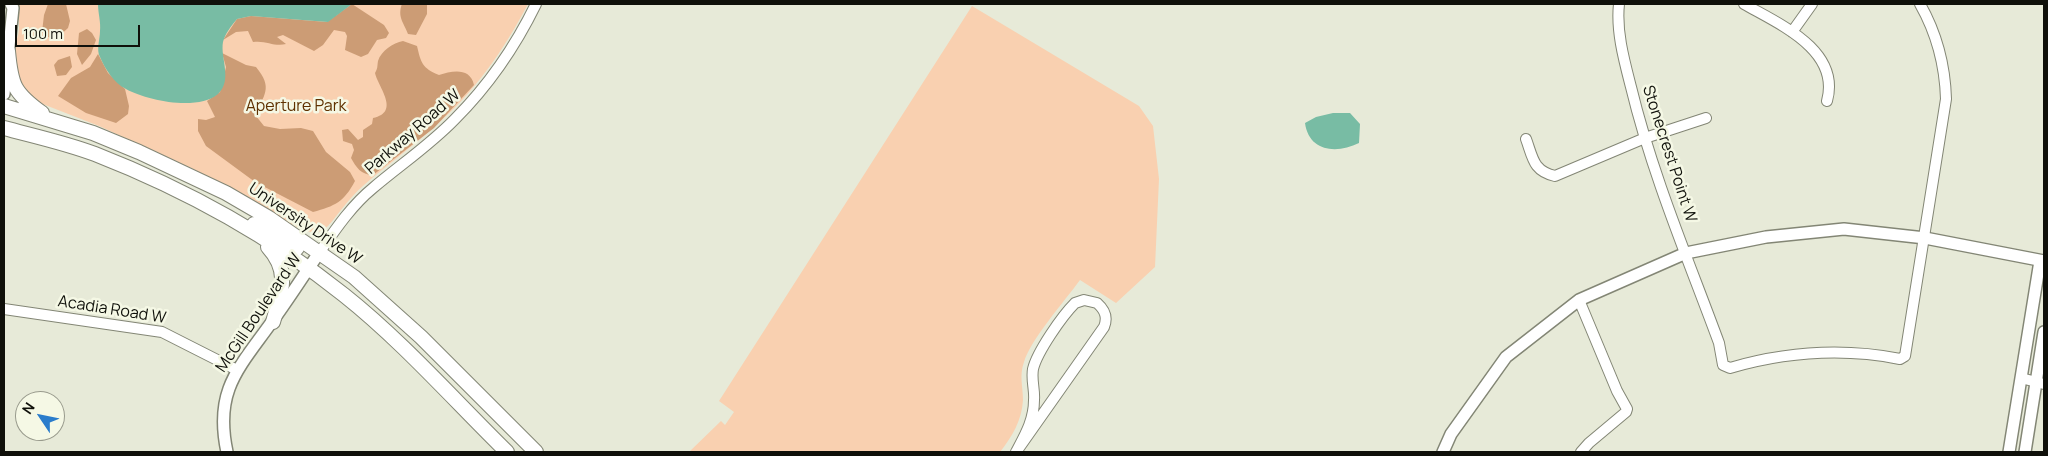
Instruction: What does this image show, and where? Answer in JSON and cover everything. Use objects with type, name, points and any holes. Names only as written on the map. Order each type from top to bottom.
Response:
[{"type":"main road","points":[[8,51],[10,75],[20,95],[51,120]]},
{"type":"main road","name":"University Drive W","points":[[4,106],[101,136],[193,177],[269,218],[354,277],[401,319],[536,452]]},
{"type":"main road","points":[[4,128],[93,153],[250,222],[297,248],[319,253]]},
{"type":"main road","points":[[192,197],[308,268],[344,295],[375,321],[507,452]]},
{"type":"main road","points":[[255,234],[274,254],[282,269],[282,291],[272,322]]},
{"type":"main road","points":[[308,268],[316,268],[336,279],[380,309],[401,319]]},
{"type":"street","points":[[4,94],[13,8],[11,4]]},
{"type":"street","name":"Parkway Road W","points":[[319,253],[361,200],[435,138],[482,90],[514,45],[536,4]]},
{"type":"street","name":"Stonecrest Point W","points":[[1619,4],[1618,17],[1624,60],[1639,120],[1719,343],[1723,365],[1726,368],[1778,356],[1815,353],[1878,355],[1900,359],[1906,356],[1924,238]]},
{"type":"street","points":[[1744,4],[1792,32],[1814,50],[1826,71],[1830,91],[1827,101]]},
{"type":"street","points":[[1792,32],[1812,4]]},
{"type":"street","points":[[1920,4],[1938,42],[1946,85],[1945,116],[1924,238]]},
{"type":"street","points":[[1526,139],[1536,166],[1544,174],[1555,176],[1645,138],[1706,118]]},
{"type":"street","points":[[1443,452],[1451,434],[1506,357],[1579,300],[1686,253],[1766,238],[1844,229],[1924,238],[2042,261],[2009,452]]},
{"type":"street","name":"McGill Boulevard W","points":[[227,452],[224,436],[224,410],[228,390],[237,370],[319,253]]},
{"type":"street","points":[[1084,300],[1097,303],[1106,315],[1104,327],[1016,452],[1032,419],[1034,398],[1032,377],[1040,352],[1075,303],[1084,300]]},
{"type":"street","points":[[1579,300],[1626,409],[1626,412],[1581,452]]},
{"type":"street","name":"Acadia Road W","points":[[4,309],[162,332],[237,370]]},
{"type":"street","points":[[2025,452],[2040,384],[2044,332]]},
{"type":"street","points":[[2021,378],[2040,384]]},
{"type":"green space","name":"Aperture Park","points":[[18,4],[528,4],[509,38],[487,70],[449,114],[361,188],[324,230],[314,232],[299,228],[193,169],[99,126],[35,101],[18,85],[14,45],[19,29]]},
{"type":"green space","points":[[972,6],[1139,106],[1153,126],[1159,179],[1155,267],[1116,303],[1080,280],[1033,343],[1028,353],[1022,372],[1023,400],[1021,414],[1009,440],[1000,452],[689,452],[721,421],[725,425],[734,412],[719,401]]},
{"type":"shaded area","points":[[48,4],[66,4],[70,21],[68,28],[54,41],[42,32],[44,15]]},
{"type":"shaded area","points":[[98,4],[352,4],[328,22],[251,16],[237,19],[228,30],[223,42],[225,82],[222,88],[218,94],[209,99],[186,103],[160,100],[135,93],[126,89],[110,75],[99,54],[100,28]]},
{"type":"shaded area","points":[[352,4],[384,25],[389,33],[386,38],[377,40],[368,54],[361,57],[345,50],[347,36],[345,32],[334,30],[323,45],[314,51],[283,35],[277,37],[286,44],[282,45],[253,42],[248,31],[236,32],[223,40],[237,19],[251,16],[327,22]]},
{"type":"shaded area","points":[[402,4],[427,4],[427,14],[416,35],[408,34],[403,23],[400,13]]},
{"type":"shaded area","points":[[87,29],[96,40],[91,54],[82,65],[77,54],[79,33]]},
{"type":"shaded area","points":[[403,41],[417,46],[421,61],[429,70],[439,75],[449,72],[465,73],[472,79],[474,85],[434,128],[373,175],[365,174],[359,170],[351,158],[354,150],[352,144],[343,141],[342,130],[348,129],[358,140],[363,137],[363,130],[372,124],[373,118],[381,115],[386,110],[386,98],[375,73],[382,54],[388,48]]},
{"type":"shaded area","points":[[222,53],[246,65],[256,67],[265,81],[264,97],[256,116],[264,126],[280,129],[301,128],[313,131],[326,152],[350,172],[355,181],[343,198],[327,208],[313,212],[255,182],[206,146],[198,131],[198,119],[206,120],[215,117],[207,101],[220,92],[226,67]]},
{"type":"shaded area","points":[[98,54],[108,73],[125,89],[129,106],[128,114],[116,123],[86,113],[58,96],[71,78],[90,67]]},
{"type":"shaded area","points":[[70,56],[72,67],[66,75],[57,76],[54,65],[58,60]]},
{"type":"shaded area","points":[[1333,113],[1350,113],[1360,124],[1359,143],[1342,149],[1333,149],[1318,145],[1312,140],[1305,123],[1316,117]]}]
